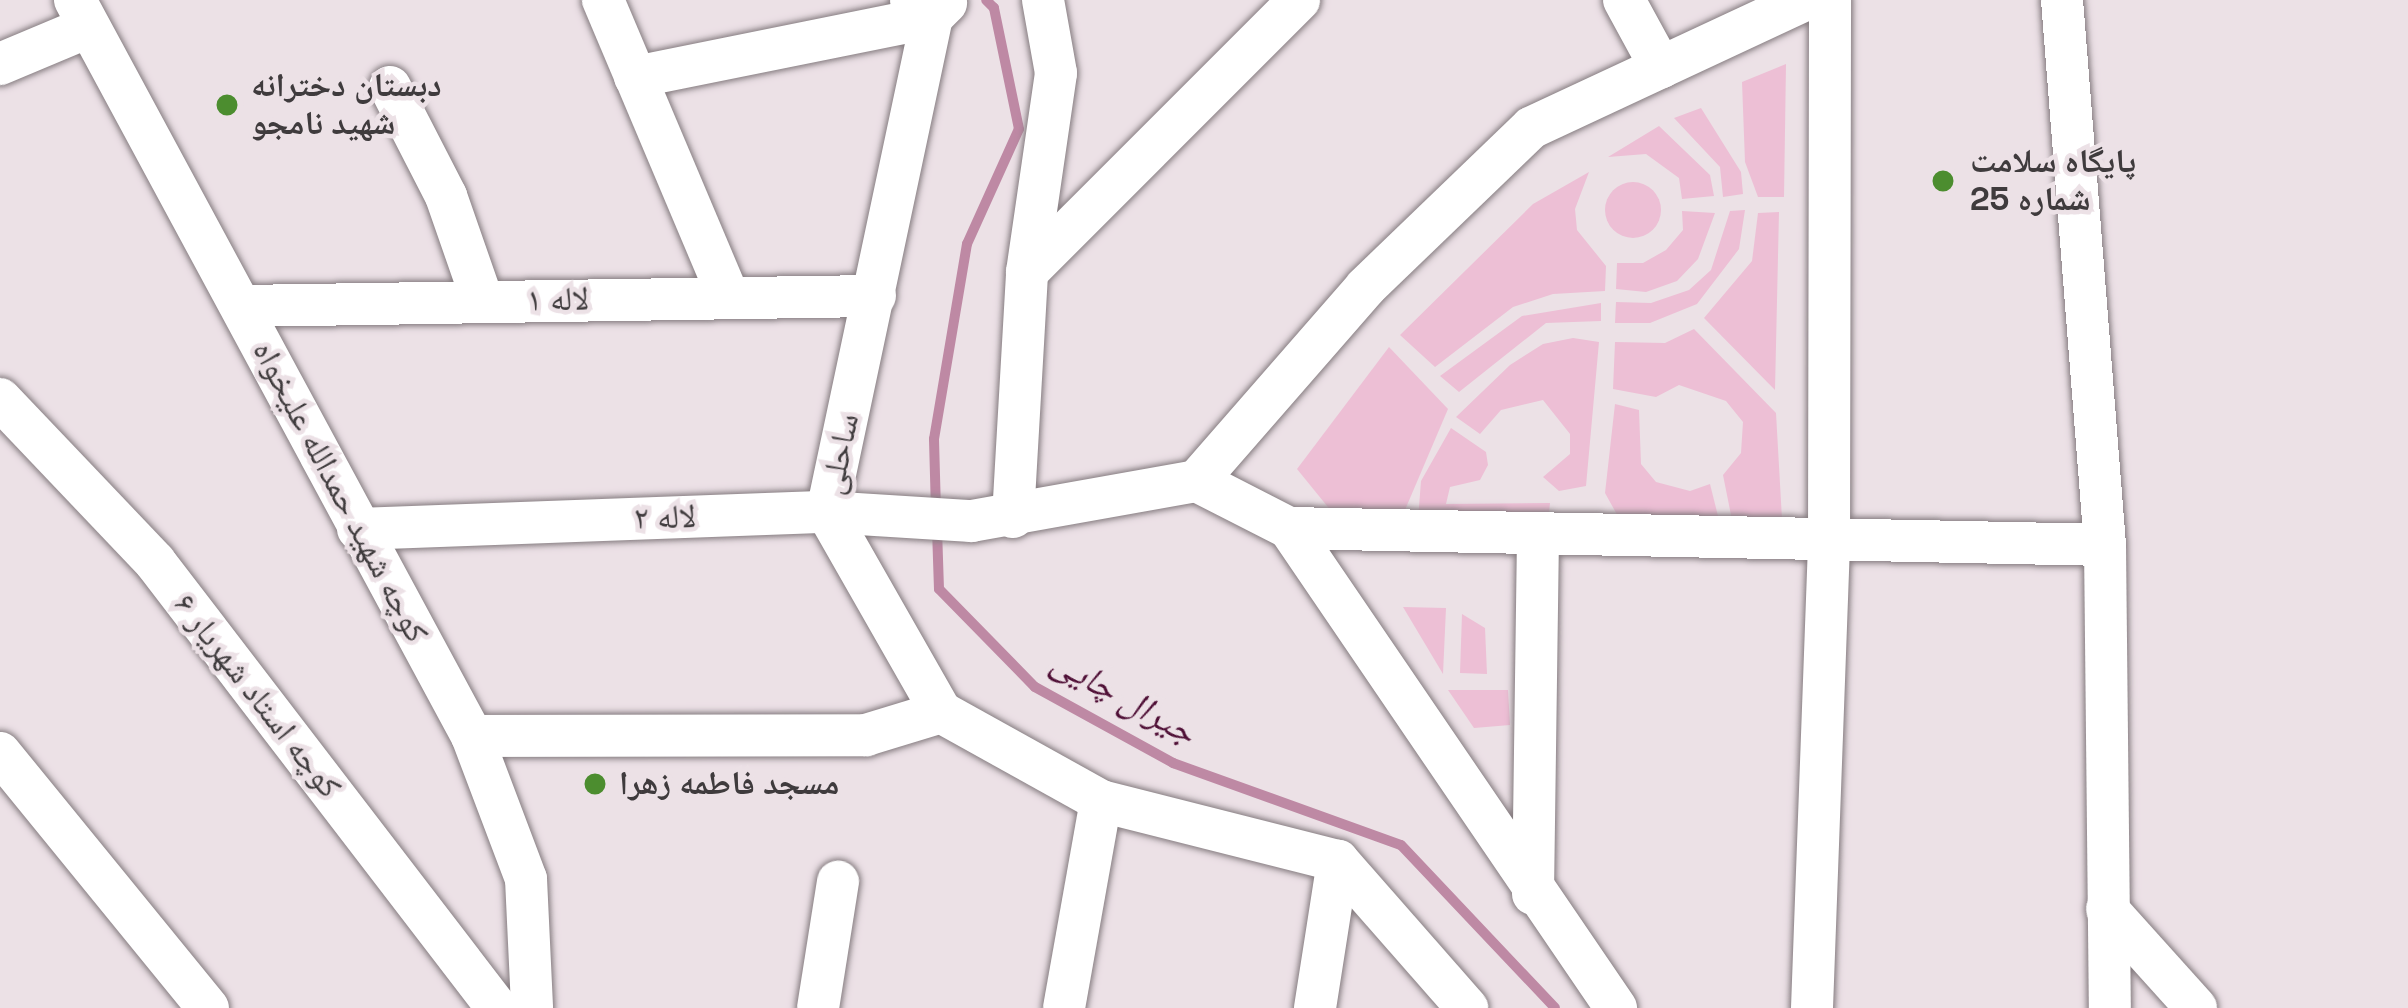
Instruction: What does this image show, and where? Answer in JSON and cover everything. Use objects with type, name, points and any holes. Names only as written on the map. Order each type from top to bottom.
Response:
[{"type":"street","points":[[603,0],[728,296]]},
{"type":"street","points":[[993,519],[1056,73],[1043,0]]},
{"type":"street","points":[[1027,272],[1299,0]]},
{"type":"street","points":[[1624,0],[1661,68]]},
{"type":"street","points":[[1805,0],[1532,128],[1366,287],[1197,481],[1289,528],[1828,544],[2105,545]]},
{"type":"street","points":[[1812,1008],[1828,544],[1830,0]]},
{"type":"street","points":[[2062,0],[2105,545],[2110,1008]]},
{"type":"street","points":[[635,77],[932,8]]},
{"type":"street","name":"ساحلی","points":[[932,8],[827,512],[941,712]]},
{"type":"street","points":[[0,64],[81,14]]},
{"type":"street","name":"کوچه شهید حمدالله علیخواه","points":[[81,14],[472,736],[526,879],[532,1008]]},
{"type":"street","points":[[390,87],[446,196],[483,302]]},
{"type":"street","name":"لاله ۱","points":[[242,306],[874,296]]},
{"type":"street","name":"کوچه استاد شهریار ۶","points":[[0,399],[154,562],[497,1008]]},
{"type":"street","name":"لاله ۲","points":[[358,529],[827,512],[993,519],[1197,481]]},
{"type":"street","points":[[1289,528],[1533,894],[1616,1008]]},
{"type":"street","points":[[1533,894],[1538,534]]},
{"type":"street","points":[[472,736],[866,735],[941,712],[1101,801],[1338,861],[1467,1008]]},
{"type":"street","points":[[0,753],[208,1008]]},
{"type":"street","points":[[1064,1008],[1101,801]]},
{"type":"street","points":[[1315,1008],[1338,861]]},
{"type":"street","points":[[818,1008],[838,882]]},
{"type":"street","points":[[2107,909],[2196,1008]]},
{"type":"shaded area","points":[[1786,64],[1784,197],[1758,197],[1745,162],[1742,82]]},
{"type":"shaded area","points":[[1701,108],[1741,172],[1743,194],[1723,197],[1720,167],[1674,118]]},
{"type":"shaded area","points":[[1659,126],[1710,175],[1714,196],[1682,199],[1679,178],[1646,154],[1608,157]]},
{"type":"shaded area","points":[[1589,172],[1575,209],[1577,230],[1606,266],[1605,291],[1553,294],[1513,307],[1435,367],[1400,335],[1533,204]]},
{"type":"shaded area","points":[[1633,182],[1653,190],[1661,210],[1653,230],[1633,238],[1613,230],[1605,210],[1613,190]]},
{"type":"shaded area","points":[[1745,210],[1739,249],[1697,304],[1650,323],[1615,323],[1616,302],[1651,303],[1689,290],[1711,270],[1730,211]]},
{"type":"shaded area","points":[[1682,211],[1715,213],[1698,259],[1677,281],[1646,292],[1616,289],[1617,263],[1643,263],[1666,250],[1683,230]]},
{"type":"shaded area","points":[[1779,212],[1775,390],[1704,318],[1752,261],[1758,213]]},
{"type":"shaded area","points":[[1601,303],[1601,321],[1546,323],[1459,392],[1440,376],[1522,316]]},
{"type":"shaded area","points":[[1694,329],[1776,413],[1782,519],[1732,520],[1723,475],[1741,453],[1743,422],[1726,401],[1679,385],[1656,397],[1613,389],[1615,342],[1665,343]]},
{"type":"shaded area","points":[[1573,338],[1599,342],[1586,486],[1559,491],[1543,477],[1570,454],[1570,434],[1543,400],[1501,410],[1480,434],[1456,417],[1510,365],[1543,344]]},
{"type":"shaded area","points":[[1389,347],[1448,409],[1402,517],[1336,517],[1297,469]]},
{"type":"shaded area","points":[[1615,404],[1639,410],[1641,464],[1656,482],[1690,491],[1710,484],[1719,520],[1620,520],[1605,493]]},
{"type":"shaded area","points":[[1451,428],[1486,452],[1488,465],[1480,480],[1450,487],[1446,504],[1550,503],[1548,523],[1418,520],[1421,481]]},
{"type":"shaded area","points":[[1403,607],[1446,608],[1443,674]]},
{"type":"shaded area","points":[[1462,614],[1485,628],[1487,674],[1460,673]]},
{"type":"shaded area","points":[[1448,690],[1508,690],[1510,725],[1474,728]]},
{"type":"waterway","name":"جیرال چایی","points":[[936,511],[934,439],[967,244],[1019,129],[994,8],[986,0]]},
{"type":"waterway","name":"جیرال چایی","points":[[937,529],[939,589],[1035,687],[1173,763],[1401,845],[1555,1008]]},
{"type":"place","name":"دبستان دخترانه شهید نامجو","points":[[227,105]]},
{"type":"place","name":"پایگاه سلامت شماره 25","points":[[1943,181]]},
{"type":"place","name":"مسجد فاطمه زهرا","points":[[595,784]]}]
